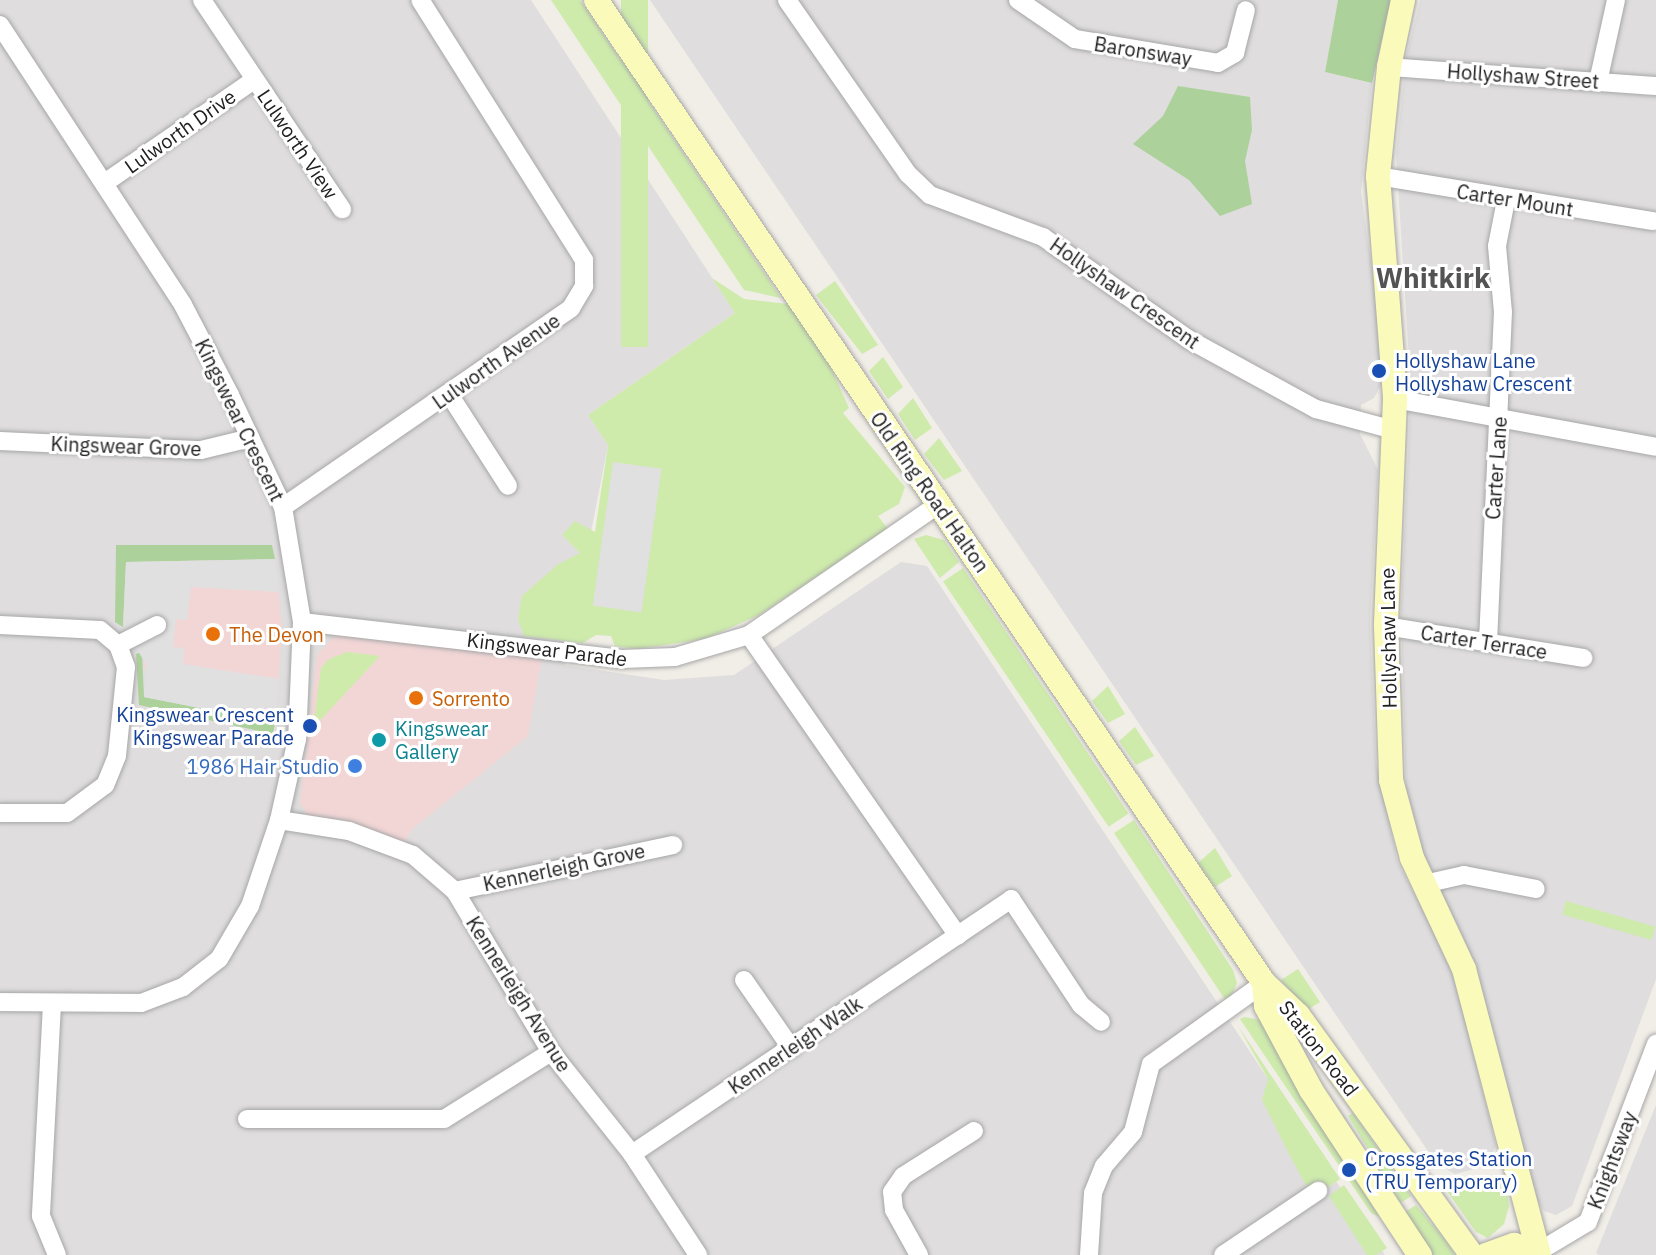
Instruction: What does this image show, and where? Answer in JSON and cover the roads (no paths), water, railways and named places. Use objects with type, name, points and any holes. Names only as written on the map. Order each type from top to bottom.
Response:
[{"type":"main road","name":"Old Ring Road Halton","points":[[596,0],[798,303],[940,503],[1264,983]]},
{"type":"main road","name":"Hollyshaw Lane","points":[[1403,0],[1389,67],[1378,176],[1395,399],[1386,626],[1391,780],[1402,832],[1464,969],[1537,1254]]},
{"type":"main road","name":"Station Road","points":[[1264,983],[1266,1006],[1311,1090],[1420,1255]]},
{"type":"main road","name":"Station Road","points":[[1264,983],[1298,1015],[1472,1255]]},
{"type":"main road","points":[[1486,1255],[1514,1245],[1537,1254]]},
{"type":"street","name":"Lulworth Drive","points":[[106,182],[254,80],[202,0]]},
{"type":"street","name":"Lulworth Avenue","points":[[283,507],[571,308],[586,273],[584,260],[420,0]]},
{"type":"street","points":[[791,6],[811,0]]},
{"type":"street","name":"Baronsway","points":[[1018,0],[1075,39],[1218,63],[1235,53],[1246,10]]},
{"type":"street","points":[[1598,82],[1616,0]]},
{"type":"street","name":"Hollyshaw Crescent","points":[[791,6],[908,174],[930,195],[1050,241],[1188,339],[1316,409],[1352,423],[1394,430]]},
{"type":"street","name":"Kingswear Crescent","points":[[0,25],[106,182],[183,305],[251,438],[283,507],[302,622],[299,724],[279,820],[250,906],[208,970],[170,994],[141,1003],[0,1002]]},
{"type":"street","name":"Hollyshaw Street","points":[[1389,67],[1656,86]]},
{"type":"street","name":"Lulworth View","points":[[254,80],[342,209]]},
{"type":"street","name":"Carter Mount","points":[[1378,176],[1506,200],[1653,221]]},
{"type":"street","name":"Carter Lane","points":[[1488,642],[1503,312],[1497,246],[1506,200]]},
{"type":"street","points":[[449,394],[508,486]]},
{"type":"street","points":[[1395,399],[1656,447]]},
{"type":"street","name":"Kingswear Grove","points":[[0,441],[201,450],[251,438]]},
{"type":"street","name":"Kingswear Parade","points":[[302,622],[622,659],[675,657],[749,635],[940,503]]},
{"type":"street","points":[[0,625],[88,628],[118,645],[126,667],[117,756],[95,797],[52,816],[0,813]]},
{"type":"street","points":[[118,645],[157,625]]},
{"type":"street","name":"Carter Terrace","points":[[1386,626],[1583,658]]},
{"type":"street","points":[[749,635],[958,936]]},
{"type":"street","name":"Kennerleigh Avenue","points":[[279,820],[349,831],[413,855],[455,891],[551,1052],[632,1154],[698,1255]]},
{"type":"street","name":"Kennerleigh Grove","points":[[455,891],[673,845]]},
{"type":"street","points":[[1424,884],[1464,875],[1536,889]]},
{"type":"street","name":"Kennerleigh Walk","points":[[632,1154],[1011,899],[1081,1005],[1101,1022]]},
{"type":"street","points":[[744,980],[791,1048]]},
{"type":"street","points":[[1089,1255],[1093,1193],[1104,1166],[1133,1132],[1151,1064],[1264,983]]},
{"type":"street","points":[[52,1004],[41,1216],[57,1255]]},
{"type":"street","name":"Knightsway","points":[[1537,1254],[1588,1222],[1656,1044]]},
{"type":"street","points":[[247,1119],[444,1119],[551,1052]]},
{"type":"street","points":[[919,1255],[894,1210],[892,1192],[903,1176],[974,1131]]},
{"type":"street","points":[[1223,1255],[1318,1191]]},
{"type":"place","name":"Hollyshaw Lane Hollyshaw Crescent","points":[[1379,371]]},
{"type":"place","name":"The Devon","points":[[213,634]]},
{"type":"place","name":"Sorrento","points":[[416,698]]},
{"type":"place","name":"Kingswear Crescent Kingswear Parade","points":[[310,726]]},
{"type":"place","name":"Kingswear Gallery","points":[[379,740]]},
{"type":"place","name":"1986 Hair Studio","points":[[355,766]]},
{"type":"place","name":"Crossgates Station (TRU Temporary)","points":[[1349,1170]]},
{"type":"district","name":"Whitkirk","points":[[1433,278]]}]
